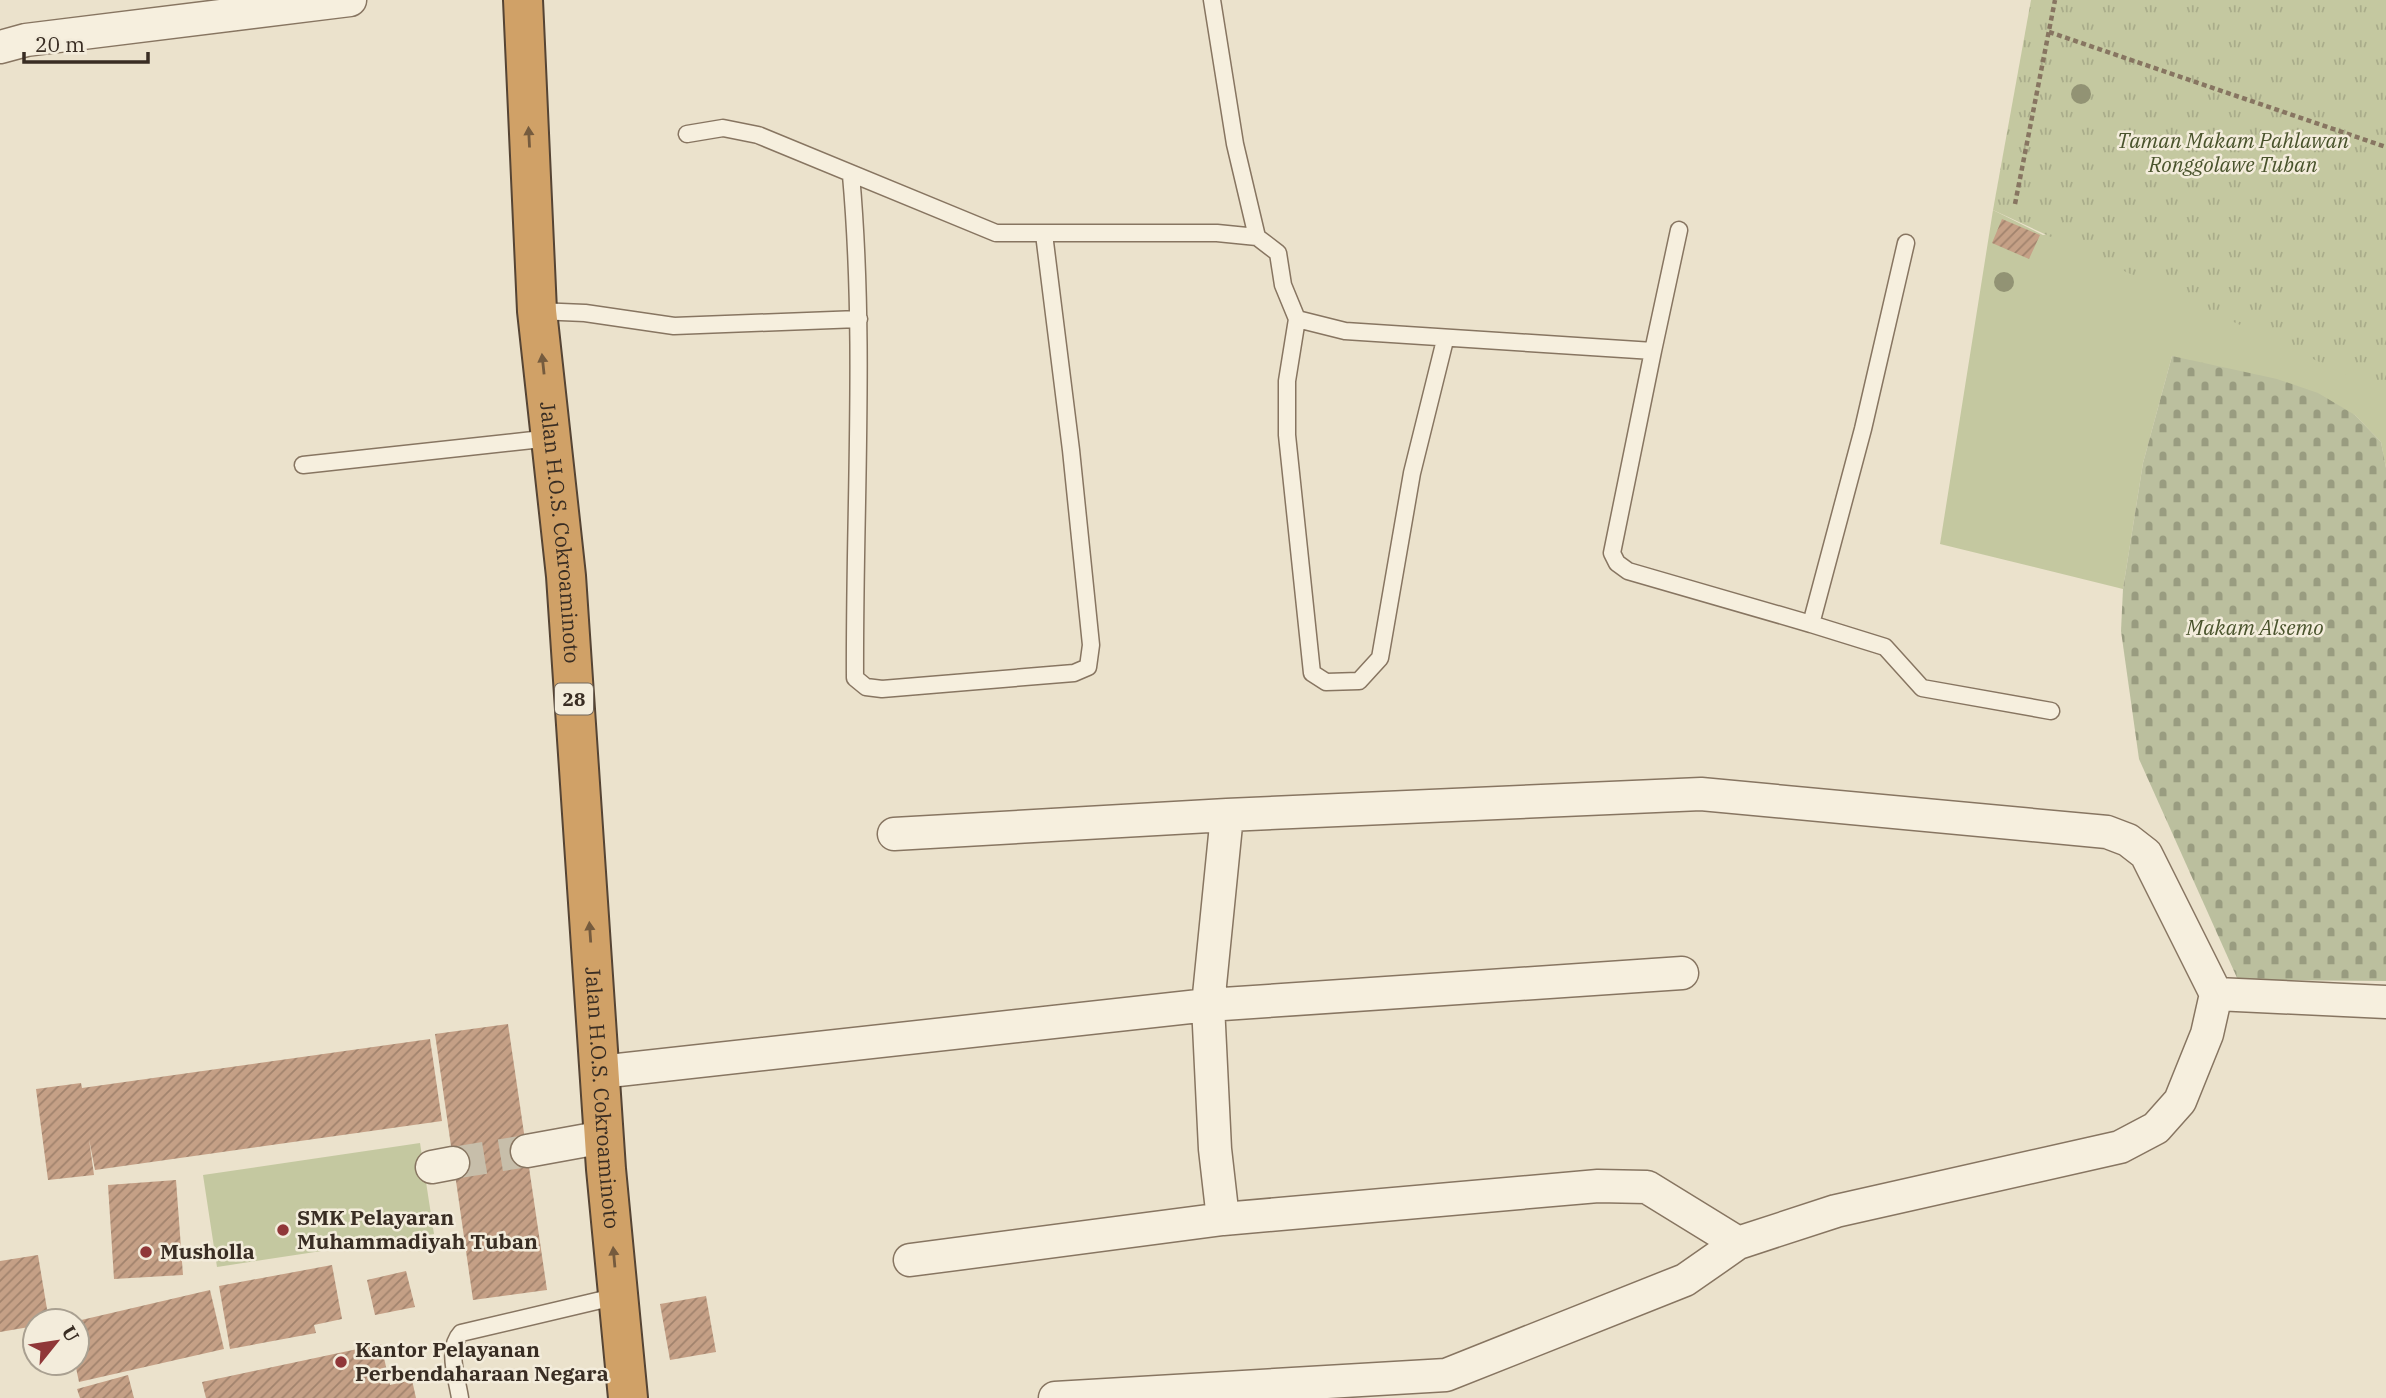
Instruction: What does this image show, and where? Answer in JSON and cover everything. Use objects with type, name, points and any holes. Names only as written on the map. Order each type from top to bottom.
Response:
[{"type":"highway","name":"Jalan H.O.S. Cokroaminoto","points":[[523,0],[537,311],[566,576],[604,1137],[628,1398]]},
{"type":"street","points":[[0,47],[26,40],[351,0]]},
{"type":"street","points":[[894,834],[1227,815],[1701,794],[2107,832],[2128,840],[2146,854],[2216,994],[2207,1034],[2180,1101],[2156,1128],[2120,1147],[1836,1211],[1738,1243],[1685,1280],[1446,1375],[1055,1398]]},
{"type":"street","points":[[1223,1219],[1215,1149],[1208,1005],[1227,815]]},
{"type":"street","points":[[600,1072],[1208,1005],[1682,973]]},
{"type":"street","points":[[2216,994],[2386,1002]]},
{"type":"street","points":[[527,1151],[604,1137]]},
{"type":"street","points":[[910,1260],[1223,1219],[1598,1186],[1647,1187],[1738,1243]]},
{"type":"lane","points":[[1212,0],[1233,130],[1257,237]]},
{"type":"lane","points":[[687,134],[723,128],[758,135],[996,233],[1217,233],[1257,237],[1278,253],[1283,285],[1297,320],[1287,381],[1291,490],[1312,673],[1326,682],[1359,681],[1380,658],[1412,473],[1446,340]]},
{"type":"lane","points":[[851,175],[858,255],[859,319],[855,678],[866,687],[882,690],[1074,673],[1088,667],[1091,645],[1072,450],[1044,234]]},
{"type":"lane","points":[[1679,229],[1612,553],[1617,563],[1628,571],[1885,647],[1922,688],[2051,711]]},
{"type":"lane","points":[[1811,624],[1863,429],[1906,243]]},
{"type":"lane","points":[[537,311],[585,313],[674,326],[859,319]]},
{"type":"lane","points":[[1297,320],[1345,331],[1446,340],[1653,351]]},
{"type":"lane","points":[[303,465],[551,438]]},
{"type":"lane","points":[[460,1398],[453,1350],[454,1340],[461,1333],[618,1296]]},
{"type":"path","points":[[2015,204],[2055,0]]},
{"type":"path","points":[[2049,32],[2386,147]]},
{"type":"green space","name":"Taman Makam Pahlawan Ronggolawe Tuban","points":[[2031,0],[2386,0],[2386,393],[1993,210]]},
{"type":"green space","points":[[2386,177],[2386,468],[2381,442],[2355,415],[2172,356],[2143,463],[2123,589],[1940,544],[1993,210],[2043,235]]},
{"type":"green space","name":"Makam Alsemo","points":[[2172,356],[2277,379],[2318,393],[2355,415],[2381,442],[2386,468],[2386,981],[2238,980],[2139,759],[2121,631],[2123,589],[2143,463]]},
{"type":"green space","points":[[420,1143],[434,1234],[217,1267],[203,1175]]},
{"type":"building","points":[[2002,219],[2040,235],[2029,259],[1992,243]]},
{"type":"building","points":[[508,1024],[547,1290],[473,1300],[435,1034]]},
{"type":"building","points":[[430,1039],[442,1121],[95,1170],[89,1139],[94,1175],[48,1180],[36,1089],[81,1083],[82,1088]]},
{"type":"building","name":"Musholla","points":[[176,1180],[183,1275],[114,1279],[108,1185]]},
{"type":"building","points":[[38,1255],[47,1307],[21,1307],[21,1328],[0,1332],[0,1261]]},
{"type":"building","points":[[332,1265],[342,1319],[314,1325],[316,1333],[230,1349],[219,1286]]},
{"type":"building","points":[[406,1271],[415,1307],[375,1315],[367,1280]]},
{"type":"building","points":[[210,1290],[224,1349],[79,1382],[78,1377],[91,1377],[91,1318]]},
{"type":"building","points":[[706,1296],[716,1352],[670,1360],[660,1304]]},
{"type":"building","name":"Kantor Pelayanan Perbendaharaan Negara","points":[[381,1344],[390,1385],[412,1380],[416,1398],[206,1398],[202,1382]]},
{"type":"building","points":[[128,1375],[134,1398],[80,1398],[77,1389]]},
{"type":"tunnel","points":[[453,1163],[527,1151]]},
{"type":"place","name":"SMK Pelayaran Muhammadiyah Tuban","points":[[283,1230]]},
{"type":"place","name":"Musholla","points":[[146,1252]]},
{"type":"place","name":"Kantor Pelayanan Perbendaharaan Negara","points":[[341,1362]]}]
